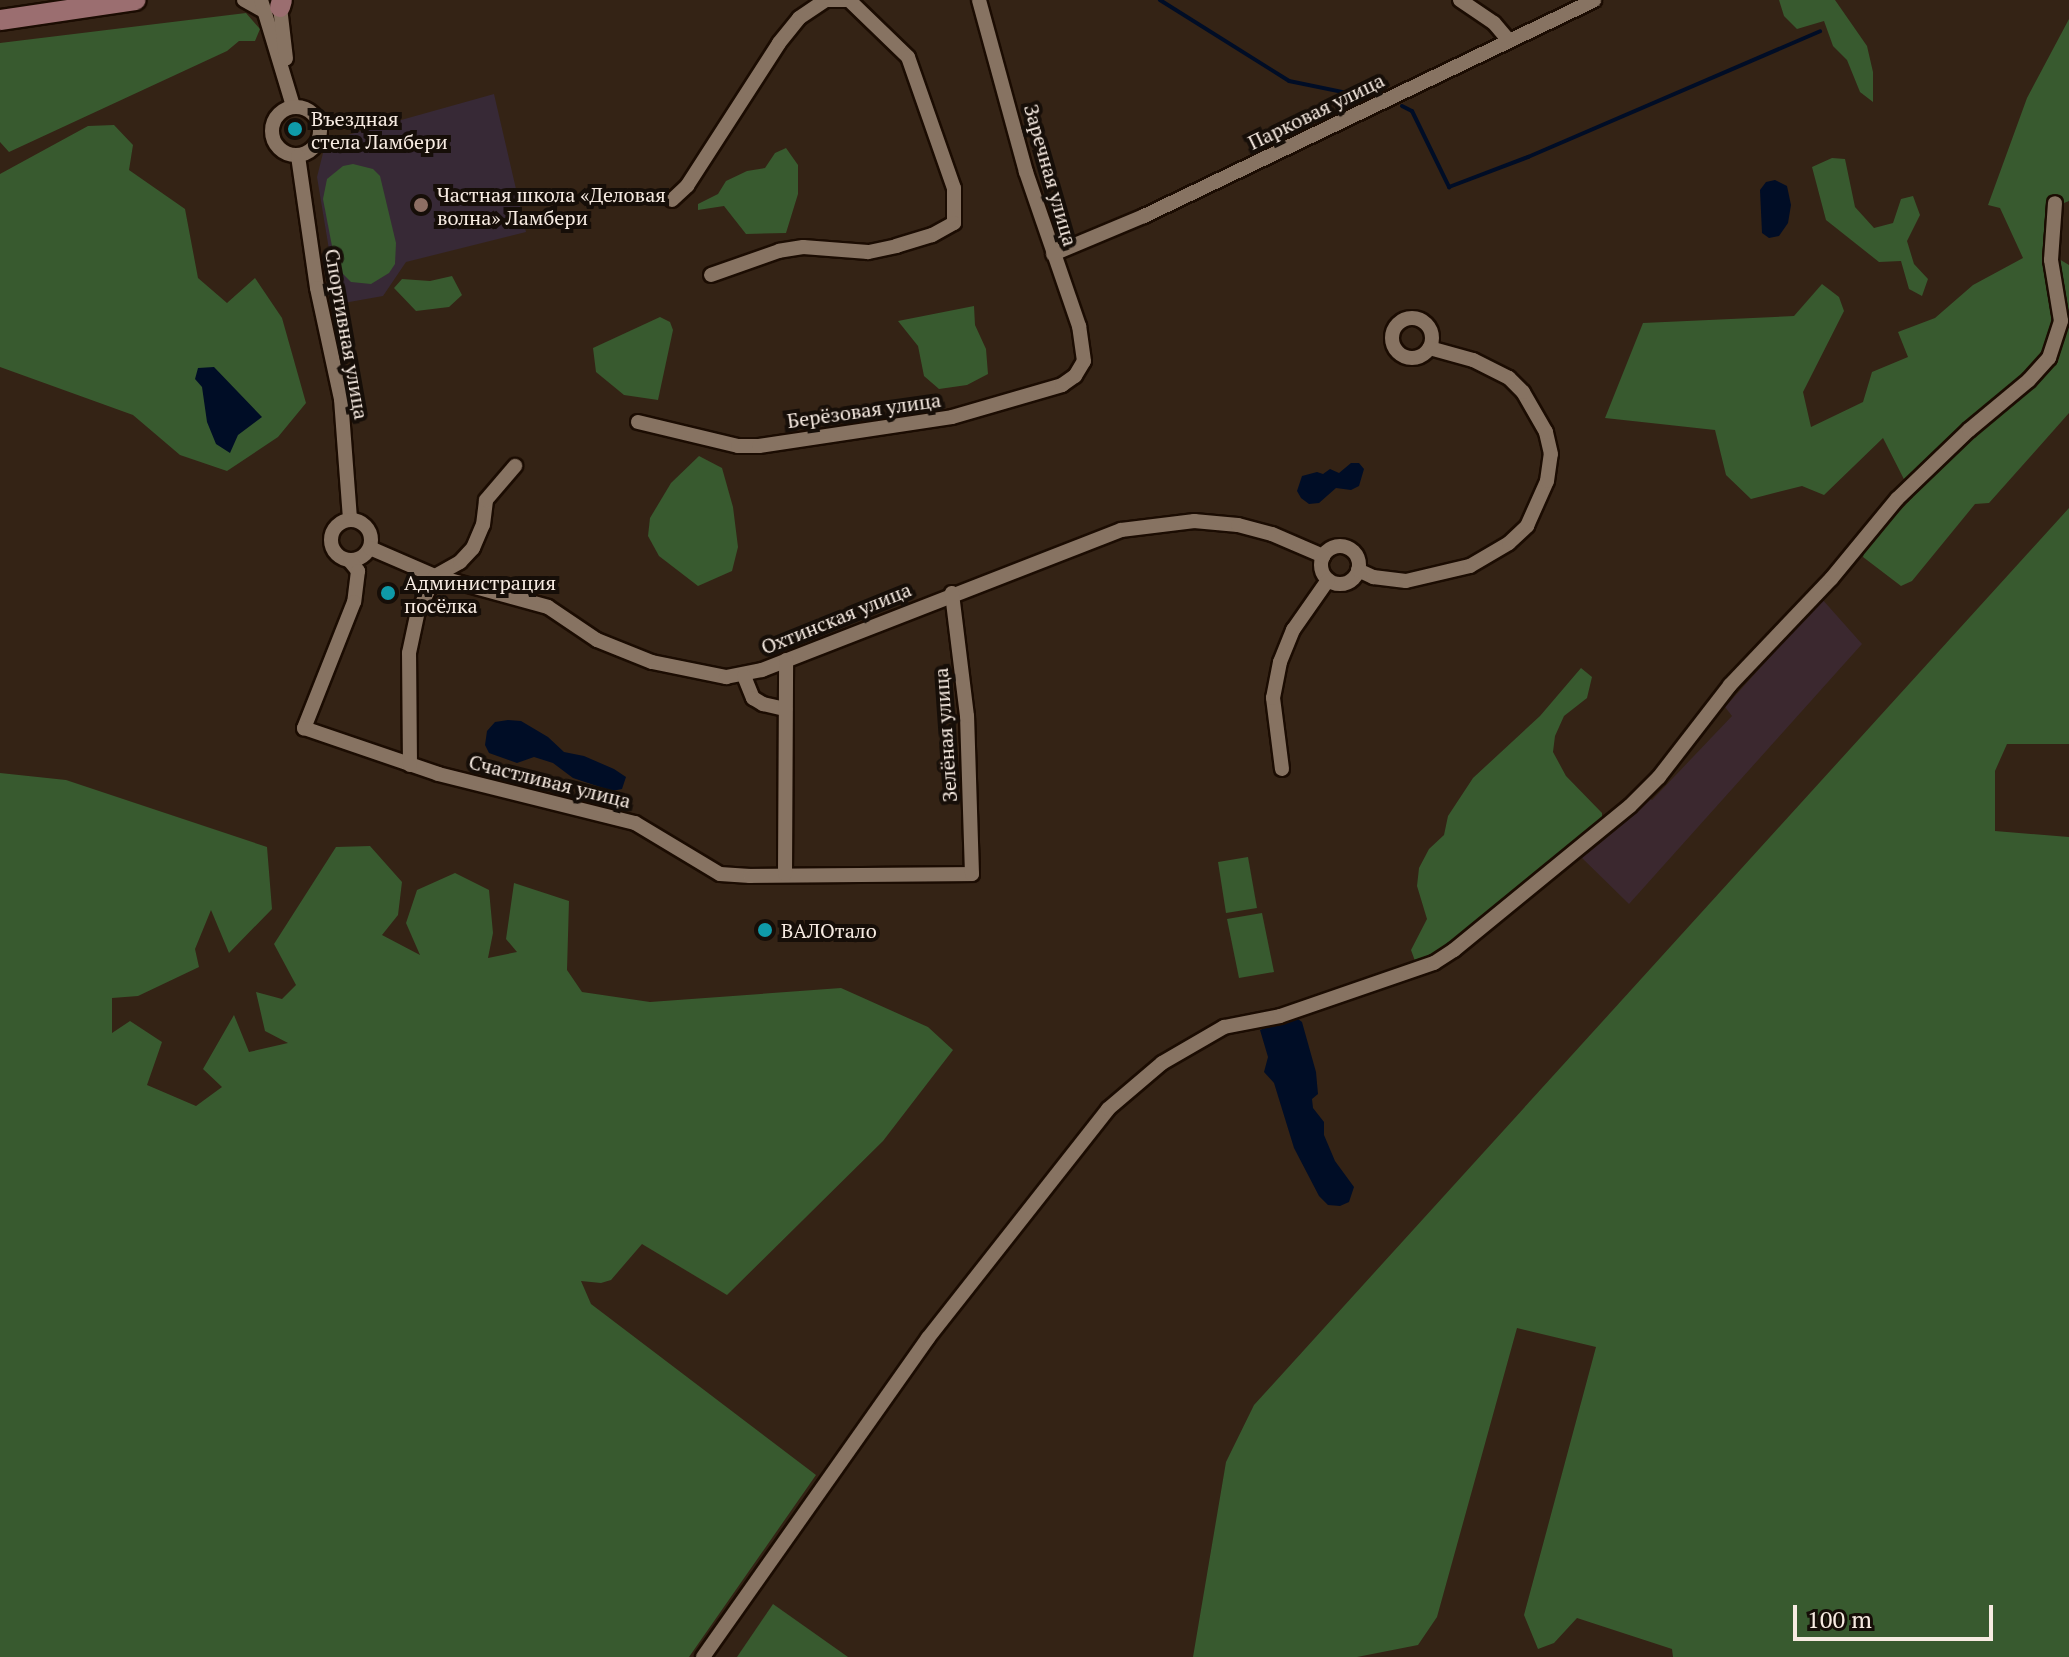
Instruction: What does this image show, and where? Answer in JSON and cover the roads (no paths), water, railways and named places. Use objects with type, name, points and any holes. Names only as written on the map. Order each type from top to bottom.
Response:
[{"type":"main road","points":[[0,20],[130,1]]},
{"type":"street","points":[[244,0],[273,3],[291,99],[309,110],[322,131],[310,152],[298,156],[285,153],[275,144],[271,131],[274,119],[291,99]]},
{"type":"street","points":[[672,200],[687,186],[779,43],[799,18],[826,0],[849,0],[908,57],[954,188],[954,223],[932,235],[897,246],[868,252],[803,247],[779,251],[711,275]]},
{"type":"street","name":"Заречная улица","points":[[979,0],[1026,172],[1079,326],[1084,361]]},
{"type":"street","points":[[1460,0],[1494,23],[1509,41]]},
{"type":"street","name":"Парковая улица","points":[[1053,254],[1144,216],[1594,0]]},
{"type":"street","name":"Спортивная улица","points":[[298,156],[317,288],[341,399],[350,520]]},
{"type":"street","points":[[703,1657],[928,1338],[1108,1109],[1162,1063],[1224,1027],[1280,1016],[1434,963],[1454,950],[1630,806],[1659,777],[1730,685],[1831,579],[1897,499],[1969,430],[2029,380],[2049,358],[2061,321],[2051,260],[2055,203]]},
{"type":"street","points":[[1323,556],[1322,572],[1328,580],[1348,583],[1358,570],[1373,577],[1406,581],[1470,566],[1509,543],[1527,526],[1547,481],[1551,454],[1546,432],[1523,392],[1509,378],[1473,360],[1430,348]]},
{"type":"street","name":"Берёзовая улица","points":[[638,422],[738,446],[759,446],[952,417],[1062,385],[1075,376],[1084,361]]},
{"type":"street","points":[[410,765],[409,653],[417,614],[435,576],[460,562],[473,548],[483,525],[486,500],[515,466]]},
{"type":"street","points":[[350,520],[365,525],[371,534],[370,548],[360,559],[350,561],[341,559],[330,542],[338,524],[350,520]]},
{"type":"street","name":"Охтинская улица","points":[[370,548],[435,576],[548,607],[597,640],[652,662],[704,674],[744,676],[1121,530],[1161,523],[1194,521],[1238,525],[1272,534],[1323,556],[1333,546],[1352,549],[1358,557],[1358,570]]},
{"type":"street","name":"Счастливая улица","points":[[350,561],[358,571],[354,602],[304,728],[410,765],[635,823],[720,874],[972,874]]},
{"type":"street","points":[[1282,769],[1273,698],[1280,662],[1293,630],[1328,580]]},
{"type":"street","name":"Зелёная улица","points":[[952,593],[967,716],[972,874]]},
{"type":"street","points":[[785,874],[786,660]]},
{"type":"street","points":[[744,676],[753,698],[785,709]]},
{"type":"water","points":[[1775,180],[1787,186],[1791,205],[1788,223],[1779,236],[1769,238],[1762,233],[1760,190],[1766,182]]},
{"type":"water","points":[[214,367],[262,417],[238,435],[230,453],[216,444],[207,422],[202,387],[195,379],[198,368]]},
{"type":"water","points":[[1351,463],[1359,463],[1364,469],[1359,486],[1351,490],[1336,488],[1319,503],[1309,504],[1301,498],[1297,491],[1302,476],[1317,472],[1323,474],[1330,469],[1339,473]]},
{"type":"water","points":[[521,721],[548,737],[564,752],[584,756],[614,769],[626,777],[622,789],[612,791],[573,778],[553,763],[534,757],[517,763],[489,753],[485,745],[487,731],[495,722]]},
{"type":"water","points":[[1294,1016],[1302,1022],[1316,1072],[1318,1094],[1312,1099],[1313,1108],[1324,1122],[1324,1135],[1335,1161],[1354,1187],[1349,1202],[1340,1206],[1328,1205],[1319,1196],[1294,1148],[1274,1083],[1264,1072],[1268,1057],[1260,1030]]},
{"type":"waterway","points":[[1160,0],[1289,81],[1357,95]]},
{"type":"waterway","points":[[1402,106],[1412,111],[1449,187],[1528,157],[1820,31]]},
{"type":"place","name":"Въездная стела Ламбери","points":[[295,129]]},
{"type":"place","name":"Частная школа «Деловая волна» Ламбери","points":[[421,205]]},
{"type":"place","name":"Администрация посёлка","points":[[388,593]]},
{"type":"place","name":"ВАЛОтало","points":[[765,930]]}]
